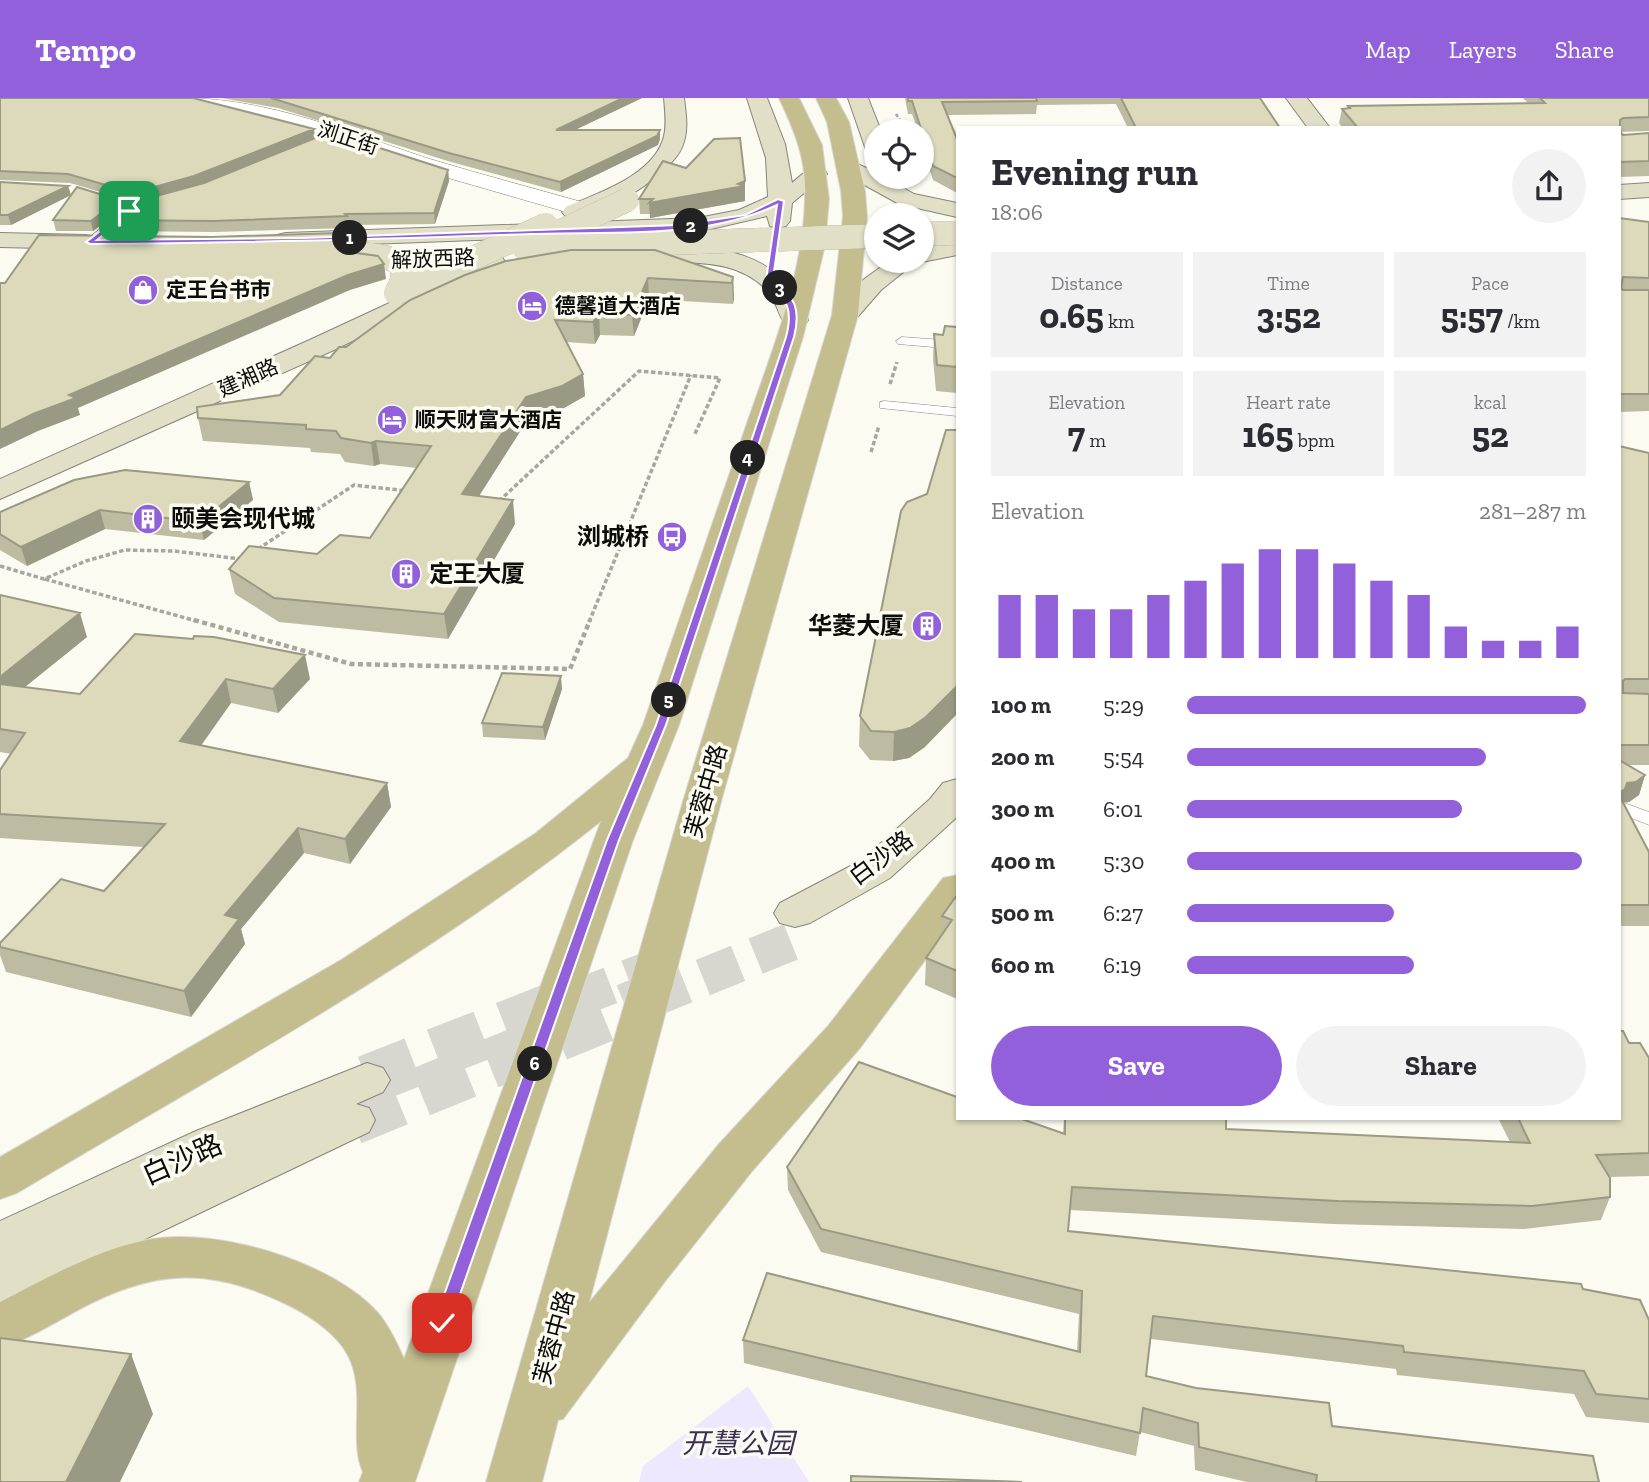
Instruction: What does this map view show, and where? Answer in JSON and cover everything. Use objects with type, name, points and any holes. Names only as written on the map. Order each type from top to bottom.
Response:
[{"type":"main road","name":"建湘路","points":[[0,490],[324,344],[526,244],[581,209],[626,187],[664,159],[676,137],[674,98]]},
{"type":"main road","points":[[526,244],[627,200],[673,172],[692,149],[695,137],[692,98]]},
{"type":"main road","points":[[757,98],[775,146],[782,176],[770,280]]},
{"type":"main road","name":"芙蓉中路","points":[[789,98],[807,134],[862,171]]},
{"type":"main road","name":"芙蓉中路","points":[[514,1482],[703,798],[845,315],[862,171],[826,98]]},
{"type":"main road","points":[[858,98],[862,171],[884,203]]},
{"type":"main road","points":[[1280,98],[1301,126]]},
{"type":"main road","points":[[1296,98],[1317,126]]},
{"type":"main road","points":[[862,171],[926,205],[956,210]]},
{"type":"main road","name":"解放西路","points":[[274,255],[678,227],[747,217],[781,201],[862,171]]},
{"type":"main road","name":"芙蓉中路","points":[[385,1482],[613,840],[650,755],[795,320],[813,249],[818,209],[862,171]]},
{"type":"main road","points":[[1621,192],[1649,190]]},
{"type":"main road","points":[[1621,200],[1649,198]]},
{"type":"main road","points":[[627,200],[620,211],[631,226],[658,233],[690,234]]},
{"type":"main road","points":[[1621,207],[1649,206]]},
{"type":"main road","points":[[934,226],[956,225]]},
{"type":"main road","points":[[526,244],[690,234],[864,228]]},
{"type":"main road","points":[[934,234],[956,233]]},
{"type":"main road","points":[[458,242],[514,235],[526,244],[864,236]]},
{"type":"main road","points":[[0,240],[90,242],[117,250]]},
{"type":"main road","name":"解放西路","points":[[274,255],[458,242],[526,244]]},
{"type":"main road","name":"建湘路","points":[[0,475],[306,338],[396,293],[526,244]]},
{"type":"main road","name":"解放西路","points":[[343,258],[526,244]]},
{"type":"main road","points":[[0,248],[117,250]]},
{"type":"main road","points":[[934,253],[956,248]]},
{"type":"main road","points":[[0,257],[117,250]]},
{"type":"main road","name":"解放西路","points":[[274,255],[343,258],[690,252],[742,264],[770,280],[783,292],[792,306],[795,320]]},
{"type":"main road","points":[[343,258],[385,257],[402,267],[405,278],[396,293]]},
{"type":"main road","points":[[845,315],[885,273]]},
{"type":"main road","points":[[0,1180],[356,971],[428,925],[550,842],[621,784],[650,755]]},
{"type":"main road","name":"白沙路","points":[[956,792],[944,808],[876,869],[797,926],[901,880],[956,823]]},
{"type":"main road","points":[[532,1418],[648,1265],[736,1157],[844,1037],[956,888]]},
{"type":"main road","name":"白沙路","points":[[0,1243],[212,1144],[360,1100],[0,1285]]},
{"type":"main road","points":[[0,1327],[117,1269],[168,1257],[227,1262],[272,1275],[312,1292],[340,1311],[349,1318],[373,1349],[382,1382],[387,1425],[385,1482]]},
{"type":"street","name":"浏正街","points":[[193,98],[339,134],[425,164],[581,209]]},
{"type":"lane","points":[[316,144],[339,134]]},
{"type":"lane","points":[[90,242],[130,206],[147,205]]},
{"type":"lane","points":[[902,341],[956,345]]},
{"type":"lane","points":[[885,405],[956,412]]},
{"type":"lane","points":[[1627,810],[1648,821]]},
{"type":"path","points":[[486,499],[500,501],[639,371],[720,378],[694,436]]},
{"type":"path","points":[[0,566],[351,664],[570,668],[691,375]]},
{"type":"path","points":[[254,552],[354,485],[420,492]]},
{"type":"path","points":[[44,579],[86,561],[125,550],[174,551],[243,559]]},
{"type":"green space","name":"开慧公园","points":[[748,1386],[809,1482],[639,1482],[643,1466]]},
{"type":"building","points":[[0,98],[193,98],[314,129],[194,176],[133,193],[68,174],[0,171]]},
{"type":"building","points":[[271,98],[623,98],[556,130],[660,130],[657,136],[560,182],[449,153]]},
{"type":"building","points":[[908,98],[1036,98],[1037,101],[942,102],[956,137],[956,178],[934,166],[934,119],[918,119],[912,101],[908,101]]},
{"type":"building","points":[[1121,98],[1260,98],[1279,126],[1135,126]]},
{"type":"building","points":[[1540,98],[1649,98],[1649,117],[1623,118],[1620,120],[1620,126],[1356,126],[1342,109],[1350,108],[1348,106],[1545,103]]},
{"type":"building","points":[[330,132],[448,170],[434,213],[345,214],[347,216],[213,221],[111,220],[138,201],[204,183]]},
{"type":"building","points":[[1621,133],[1649,133],[1649,161],[1621,162]]},
{"type":"building","points":[[740,138],[745,181],[738,184],[744,186],[649,203],[653,199],[639,199],[663,161],[686,168],[714,139]]},
{"type":"building","points":[[0,182],[68,186],[8,215],[0,215]]},
{"type":"building","points":[[77,187],[119,200],[91,221],[53,220]]},
{"type":"building","points":[[1621,218],[1649,222],[1649,278],[1623,277],[1621,288]]},
{"type":"building","points":[[338,233],[338,245],[342,251],[378,256],[384,264],[348,275],[69,395],[76,398],[0,430],[0,283],[5,283],[39,235],[212,237]]},
{"type":"building","points":[[571,250],[655,250],[733,277],[732,283],[648,278],[632,315],[599,314],[593,322],[555,320],[583,374],[562,386],[526,397],[462,494],[513,500],[444,614],[274,598],[229,569],[249,546],[317,554],[340,535],[370,538],[431,446],[376,441],[371,443],[341,438],[336,431],[306,429],[306,425],[198,418],[197,407],[280,395],[315,356],[330,358],[339,347],[346,347],[410,300],[465,275],[506,261]]},
{"type":"building","points":[[1621,288],[1649,290],[1649,394],[1621,394]]},
{"type":"building","points":[[945,326],[956,327],[956,367],[937,365],[934,334],[943,335]]},
{"type":"building","points":[[946,430],[956,430],[956,687],[926,717],[910,728],[894,732],[871,731],[860,716],[901,511],[907,502],[927,494]]},
{"type":"building","points":[[1621,446],[1649,453],[1649,679],[1625,679],[1623,693],[1649,694],[1649,745],[1621,745]]},
{"type":"building","points":[[125,470],[249,482],[200,522],[100,510],[21,547],[0,534],[0,512],[74,480]]},
{"type":"building","points":[[0,595],[80,613],[0,677]]},
{"type":"building","points":[[135,634],[193,639],[194,636],[214,637],[305,655],[273,689],[226,679],[180,741],[387,783],[345,839],[298,828],[225,915],[239,919],[184,991],[0,947],[0,943],[61,879],[104,891],[165,824],[0,814],[0,770],[25,733],[0,729],[0,684],[80,694]]},
{"type":"building","points":[[502,673],[561,676],[543,727],[482,723]]},
{"type":"building","points":[[1621,761],[1645,775],[1636,782],[1627,783],[1621,792]]},
{"type":"building","points":[[1621,799],[1649,852],[1649,905],[1621,905]]},
{"type":"building","points":[[956,896],[956,971],[926,958],[952,920],[942,916]]},
{"type":"building","points":[[1621,1031],[1629,1043],[1640,1043],[1649,1058],[1649,1153],[1596,1155],[1610,1178],[1610,1197],[1532,1206],[1338,1201],[1072,1187],[1068,1231],[1581,1284],[1583,1289],[1640,1300],[1649,1320],[1649,1399],[1596,1394],[1584,1371],[1404,1352],[1403,1346],[1153,1316],[1146,1376],[1196,1388],[1329,1403],[1332,1426],[1593,1456],[1599,1482],[1316,1482],[1317,1475],[1199,1447],[1198,1423],[1143,1408],[1140,1433],[743,1340],[767,1273],[1080,1352],[1082,1291],[821,1229],[787,1167],[859,1062],[956,1097],[956,1120],[1025,1120],[1065,1134],[1065,1120],[1226,1120],[1226,1129],[1530,1143],[1519,1120],[1621,1120]]},
{"type":"building","points":[[0,1338],[131,1354],[66,1482],[0,1482]]},
{"type":"building","points":[[851,1476],[1022,1482],[851,1482]]},
{"type":"tunnel","points":[[650,999],[798,939]]},
{"type":"tunnel","points":[[575,999],[679,959]]},
{"type":"tunnel","points":[[367,1080],[580,997]]},
{"type":"tunnel","points":[[352,1120],[654,997]]},
{"type":"place","name":"定王台书市","points":[[143,290]]},
{"type":"place","name":"德馨道大酒店","points":[[532,306]]},
{"type":"place","name":"顺天财富大酒店","points":[[392,420]]},
{"type":"place","name":"颐美会现代城","points":[[148,519]]},
{"type":"place","name":"浏城桥","points":[[672,537]]},
{"type":"place","name":"定王大厦","points":[[406,574]]},
{"type":"place","name":"华菱大厦","points":[[927,626]]},
{"type":"route","points":[[129,211],[90,242],[302,240],[678,227],[747,217],[781,201],[770,280],[783,292],[792,306],[795,320],[790,337],[661,725],[613,840],[442,1323]]}]
